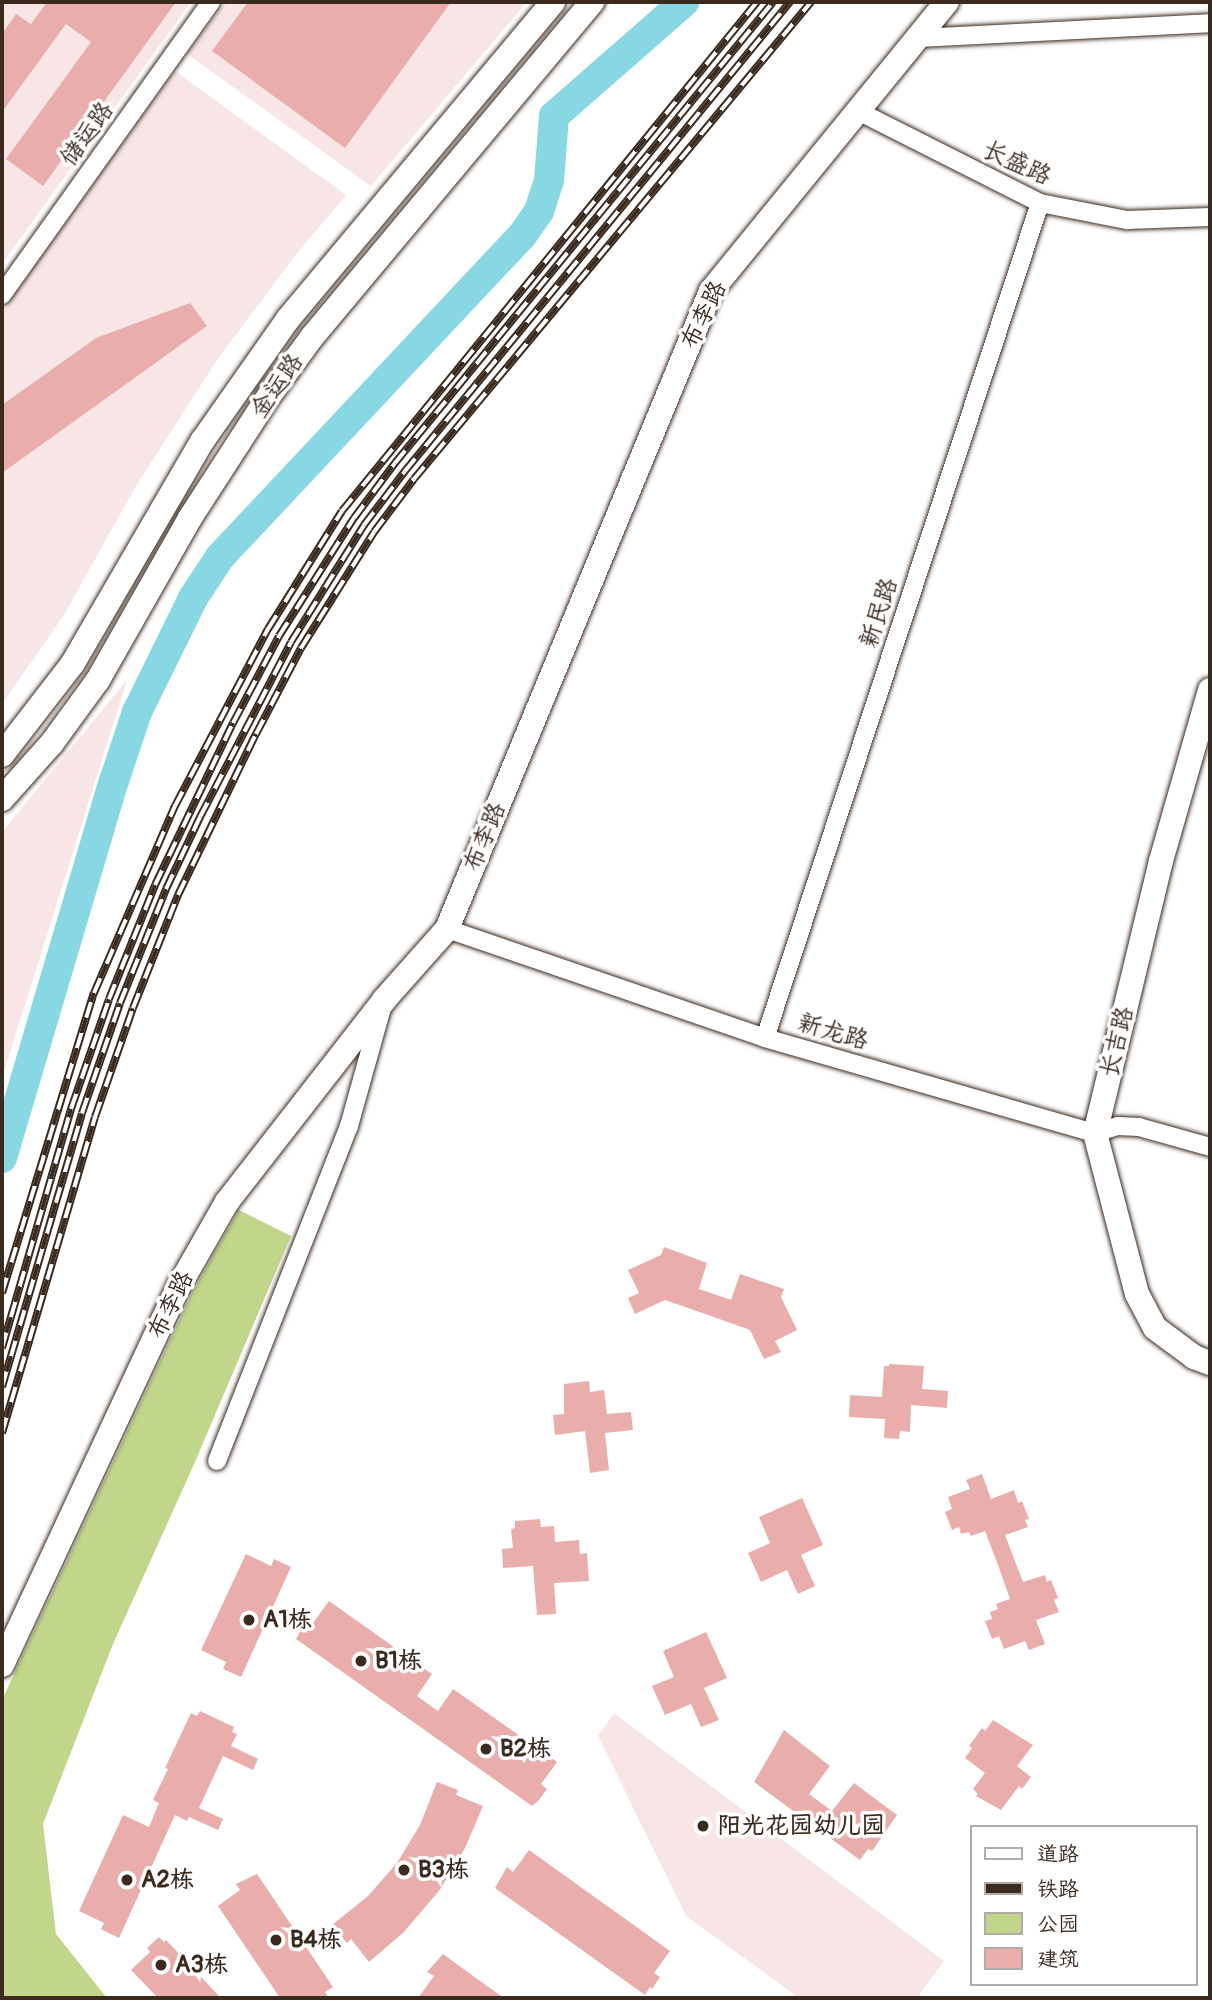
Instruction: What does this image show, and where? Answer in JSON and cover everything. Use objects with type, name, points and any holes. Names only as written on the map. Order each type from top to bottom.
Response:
[{"type":"main road","name":"金运路","points":[[2,755],[73,663],[203,440],[288,319],[553,2]]},
{"type":"main road","name":"金运路","points":[[2,799],[52,743],[98,680],[190,519],[269,396],[312,337],[592,2]]},
{"type":"main road","name":"布李路","points":[[2,1665],[179,1286],[226,1202],[384,1000],[447,929],[711,291],[856,110],[947,2]]},
{"type":"main road","name":"长吉路","points":[[1210,690],[1161,861],[1095,1133],[1137,1294],[1155,1328],[1194,1357],[1210,1363]]},
{"type":"street","name":"储运路","points":[[2,295],[211,2]]},
{"type":"street","points":[[918,38],[1210,23]]},
{"type":"street","name":"长盛路","points":[[856,110],[1040,203],[1127,220],[1210,217]]},
{"type":"street","name":"新民路","points":[[765,1038],[1040,203]]},
{"type":"street","name":"新龙路","points":[[447,929],[765,1038],[1095,1133],[1118,1126],[1139,1127],[1210,1147]]},
{"type":"street","points":[[217,1461],[349,1126],[384,1000]]},
{"type":"shaded area","points":[[2,2],[191,2],[2,264]]},
{"type":"shaded area","points":[[225,2],[527,2],[371,186],[187,54]]},
{"type":"shaded area","points":[[175,71],[346,195],[294,257],[217,360],[136,486],[64,615],[2,704],[2,311]]},
{"type":"shaded area","points":[[127,680],[2,1078],[2,832]]},
{"type":"shaded area","name":"阳光花园幼儿园","points":[[614,1713],[944,1961],[917,1998],[799,1998],[686,1916],[598,1736]]},
{"type":"green space","points":[[239,1210],[291,1236],[195,1462],[113,1644],[43,1824],[56,1934],[107,1998],[2,1998],[2,1700],[192,1293]]},
{"type":"building","points":[[47,2],[176,2],[43,186],[6,159],[91,42],[66,24],[2,112],[2,34],[16,14],[31,24]]},
{"type":"building","points":[[248,2],[451,2],[345,148],[212,51]]},
{"type":"building","points":[[190,303],[207,326],[2,473],[2,405],[96,338]]},
{"type":"building","points":[[664,1247],[707,1263],[699,1289],[731,1300],[740,1274],[784,1289],[781,1297],[797,1330],[775,1341],[781,1352],[764,1359],[750,1330],[665,1300],[635,1314],[628,1298],[639,1293],[628,1270],[661,1255]]},
{"type":"building","points":[[884,1366],[924,1366],[922,1389],[948,1391],[947,1408],[911,1405],[910,1432],[900,1431],[899,1439],[884,1438],[885,1419],[849,1417],[850,1395],[882,1397]]},
{"type":"building","points":[[589,1381],[590,1392],[604,1390],[607,1414],[631,1412],[633,1430],[605,1433],[609,1470],[590,1473],[585,1431],[555,1435],[553,1415],[564,1414],[564,1384]]},
{"type":"building","points":[[982,1474],[991,1499],[1014,1490],[1018,1503],[1022,1501],[1029,1519],[1025,1520],[1028,1527],[1005,1535],[1023,1582],[1045,1575],[1047,1582],[1051,1580],[1058,1598],[1054,1600],[1059,1612],[1036,1620],[1045,1644],[1029,1650],[1025,1641],[1004,1649],[999,1636],[992,1639],[985,1621],[992,1619],[990,1612],[998,1609],[996,1604],[1010,1599],[998,1565],[985,1531],[971,1536],[969,1532],[961,1534],[959,1527],[952,1530],[945,1512],[952,1509],[948,1497],[970,1489],[966,1480]]},
{"type":"building","points":[[802,1498],[823,1545],[801,1555],[815,1586],[798,1594],[787,1570],[761,1582],[748,1553],[770,1543],[759,1517]]},
{"type":"building","points":[[540,1519],[541,1527],[554,1526],[555,1542],[579,1540],[580,1554],[587,1553],[589,1581],[554,1583],[556,1614],[537,1615],[533,1566],[503,1568],[502,1549],[513,1548],[511,1529],[515,1528],[515,1521]]},
{"type":"building","name":"A1栋","points":[[246,1554],[271,1566],[274,1559],[291,1567],[241,1677],[223,1669],[226,1662],[201,1650]]},
{"type":"building","points":[[329,1601],[432,1674],[417,1696],[438,1711],[453,1689],[557,1762],[541,1784],[547,1789],[539,1800],[532,1806],[296,1639],[307,1619],[313,1623]]},
{"type":"building","points":[[706,1632],[727,1678],[704,1688],[719,1720],[701,1727],[691,1704],[665,1715],[652,1686],[674,1677],[663,1651]]},
{"type":"building","points":[[200,1711],[234,1727],[232,1732],[237,1734],[231,1746],[258,1759],[253,1770],[223,1756],[199,1808],[223,1819],[218,1830],[189,1817],[187,1821],[175,1815],[119,1938],[101,1929],[104,1923],[79,1911],[123,1815],[149,1827],[159,1803],[153,1800],[168,1769],[165,1768],[191,1713],[197,1716]]},
{"type":"building","points":[[993,1720],[1033,1745],[1017,1766],[1031,1777],[1022,1789],[1019,1786],[1001,1810],[976,1796],[978,1794],[973,1789],[985,1773],[965,1758],[972,1748],[969,1746],[982,1728],[985,1731]]},
{"type":"building","points":[[784,1730],[830,1766],[809,1794],[832,1811],[854,1783],[897,1815],[872,1851],[868,1849],[860,1860],[754,1782]]},
{"type":"building","name":"B3栋","points":[[437,1782],[458,1790],[456,1795],[483,1806],[465,1848],[439,1891],[403,1933],[369,1962],[351,1939],[347,1943],[332,1925],[368,1896],[397,1863],[420,1825]]},
{"type":"building","points":[[529,1850],[670,1951],[654,1973],[660,1977],[645,1995],[495,1888],[507,1867],[513,1872]]},
{"type":"building","name":"B4栋","points":[[257,1874],[333,1987],[325,1992],[329,1998],[280,1998],[218,1906],[240,1890],[236,1884]]},
{"type":"building","name":"A3栋","points":[[159,1937],[164,1942],[166,1940],[221,1998],[158,1998],[131,1970],[150,1952],[147,1948]]},
{"type":"building","points":[[443,1954],[504,1998],[418,1998],[434,1976],[427,1972]]},
{"type":"waterway","points":[[2,1158],[137,712],[193,598],[220,557],[521,237],[539,211],[549,181],[554,116],[684,2]]},
{"type":"railway","points":[[2,1293],[94,993],[175,806],[268,629],[342,511],[757,2]]},
{"type":"railway","points":[[2,1348],[71,1109],[109,999],[155,885],[233,723],[279,636],[354,518],[395,463],[773,2]]},
{"type":"railway","points":[[2,1387],[82,1113],[120,1003],[166,889],[200,817],[291,642],[364,525],[405,471],[790,2]]},
{"type":"railway","points":[[2,1433],[95,1117],[133,1008],[178,895],[301,648],[374,532],[414,479],[811,2]]},
{"type":"place","name":"A1栋","points":[[249,1620]]},
{"type":"place","name":"B1栋","points":[[361,1661]]},
{"type":"place","name":"B2栋","points":[[486,1749]]},
{"type":"place","name":"阳光花园幼儿园","points":[[703,1826]]},
{"type":"place","name":"B3栋","points":[[404,1870]]},
{"type":"place","name":"A2栋","points":[[127,1880]]},
{"type":"place","name":"B4栋","points":[[276,1940]]},
{"type":"place","name":"A3栋","points":[[161,1965]]}]
